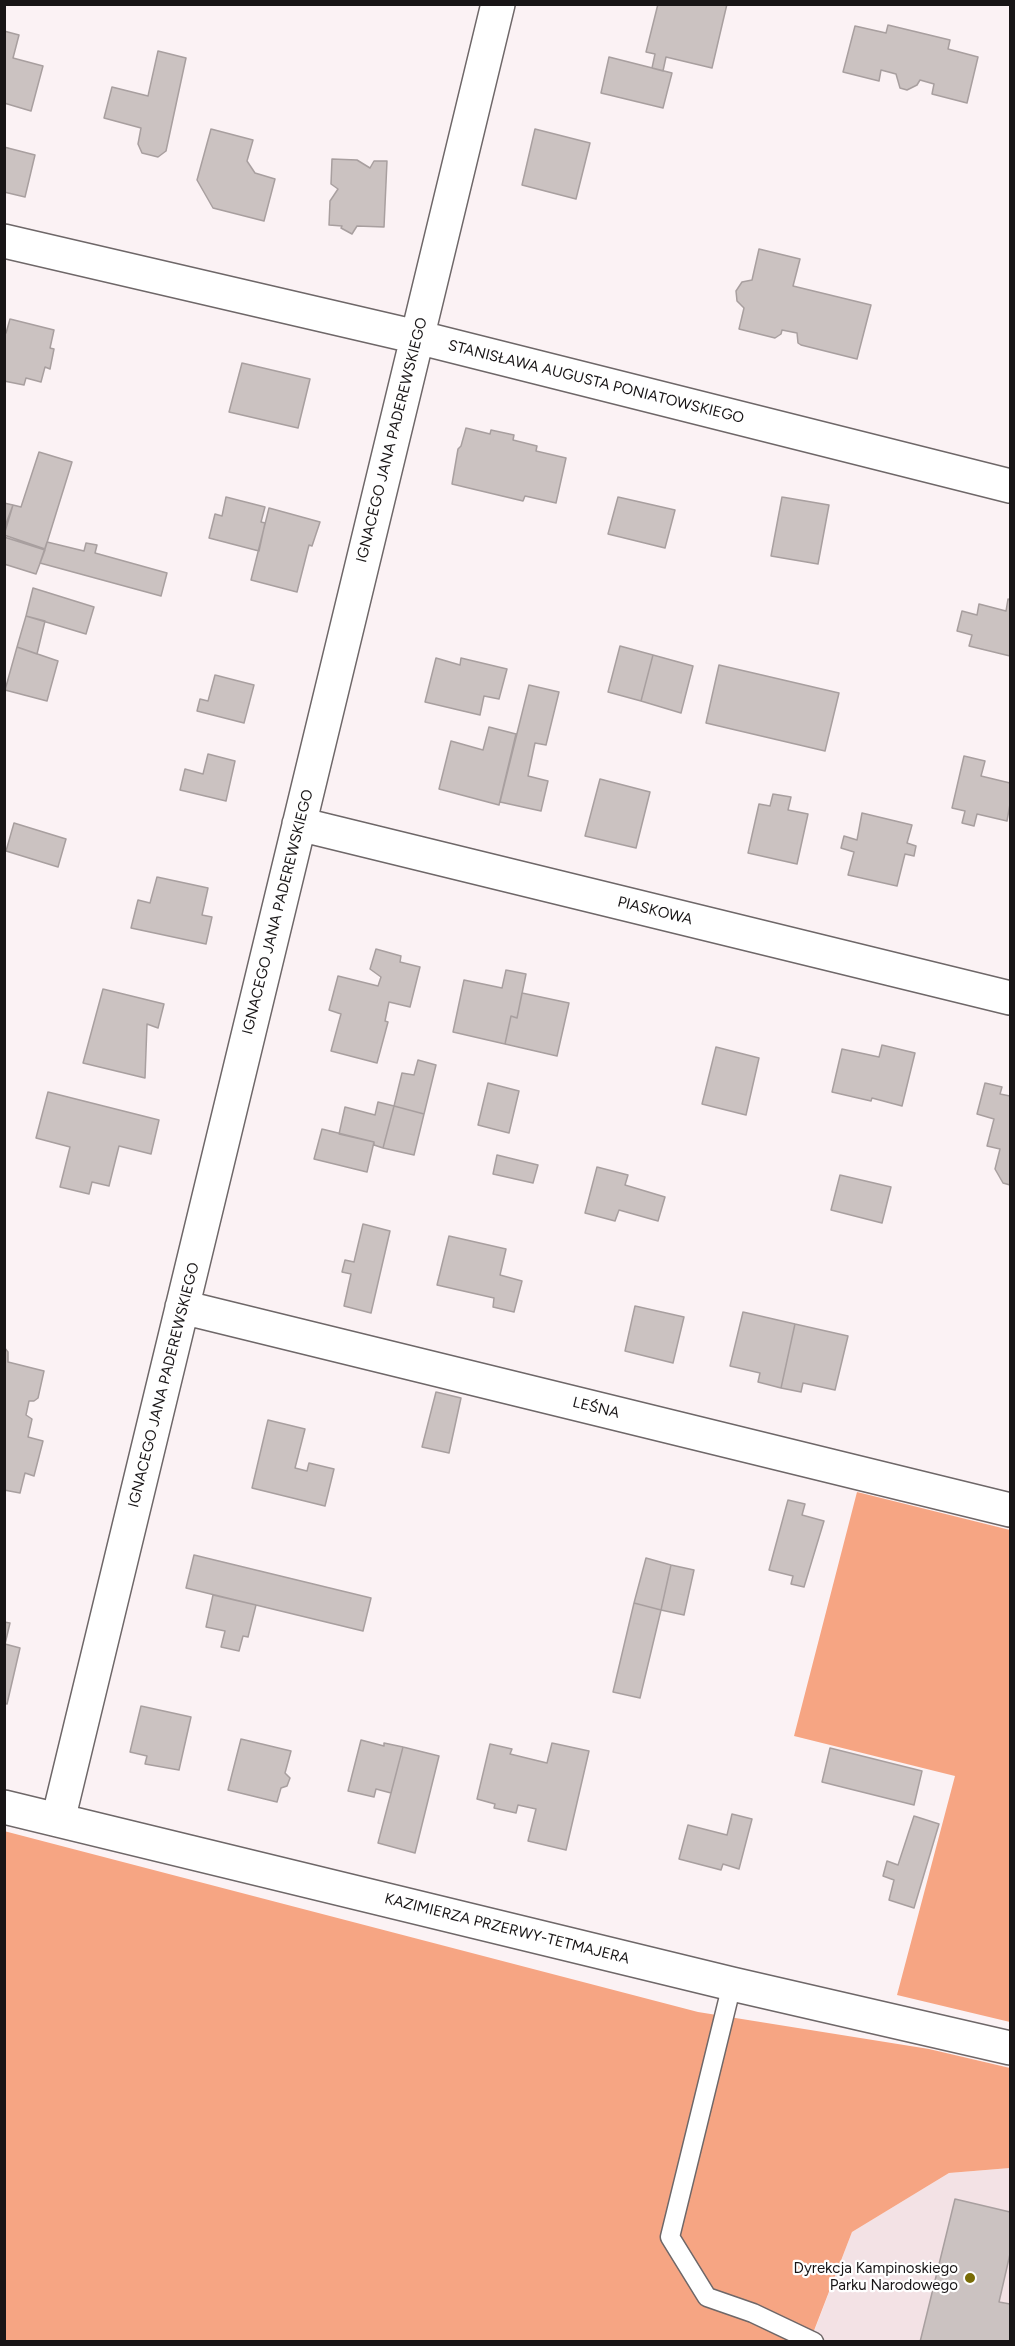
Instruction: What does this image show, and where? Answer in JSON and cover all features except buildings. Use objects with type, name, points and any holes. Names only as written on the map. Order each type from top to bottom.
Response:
[{"type":"street","name":"IGNACEGO JANA PADEREWSKIEGO","points":[[58,1820],[498,4]]},
{"type":"street","name":"STANISŁAWA AUGUSTA PONIATOWSKIEGO","points":[[4,241],[417,337],[1011,486]]},
{"type":"street","name":"PIASKOWA","points":[[299,824],[1011,998]]},
{"type":"street","name":"LEŚNA","points":[[182,1307],[1011,1510]]},
{"type":"street","name":"KAZIMIERZA PRZERWY-TETMAJERA","points":[[4,1807],[732,1984],[1011,2048]]},
{"type":"lane","points":[[732,1984],[670,2237],[707,2297],[753,2313],[814,2342]]},
{"type":"shaded area","points":[[857,1492],[1010,1530],[1010,2022],[897,1995],[955,1776],[794,1736]]},
{"type":"shaded area","points":[[4,1831],[698,2012],[929,2049],[1010,2068],[1010,2168],[949,2173],[852,2232],[810,2341],[5,2341]]},
{"type":"shaded area","points":[[1010,2168],[1010,2341],[810,2342],[852,2232],[949,2173]]},
{"type":"place","name":"Dyrekcja Kampinoskiego Parku Narodowego","points":[[970,2278]]}]
